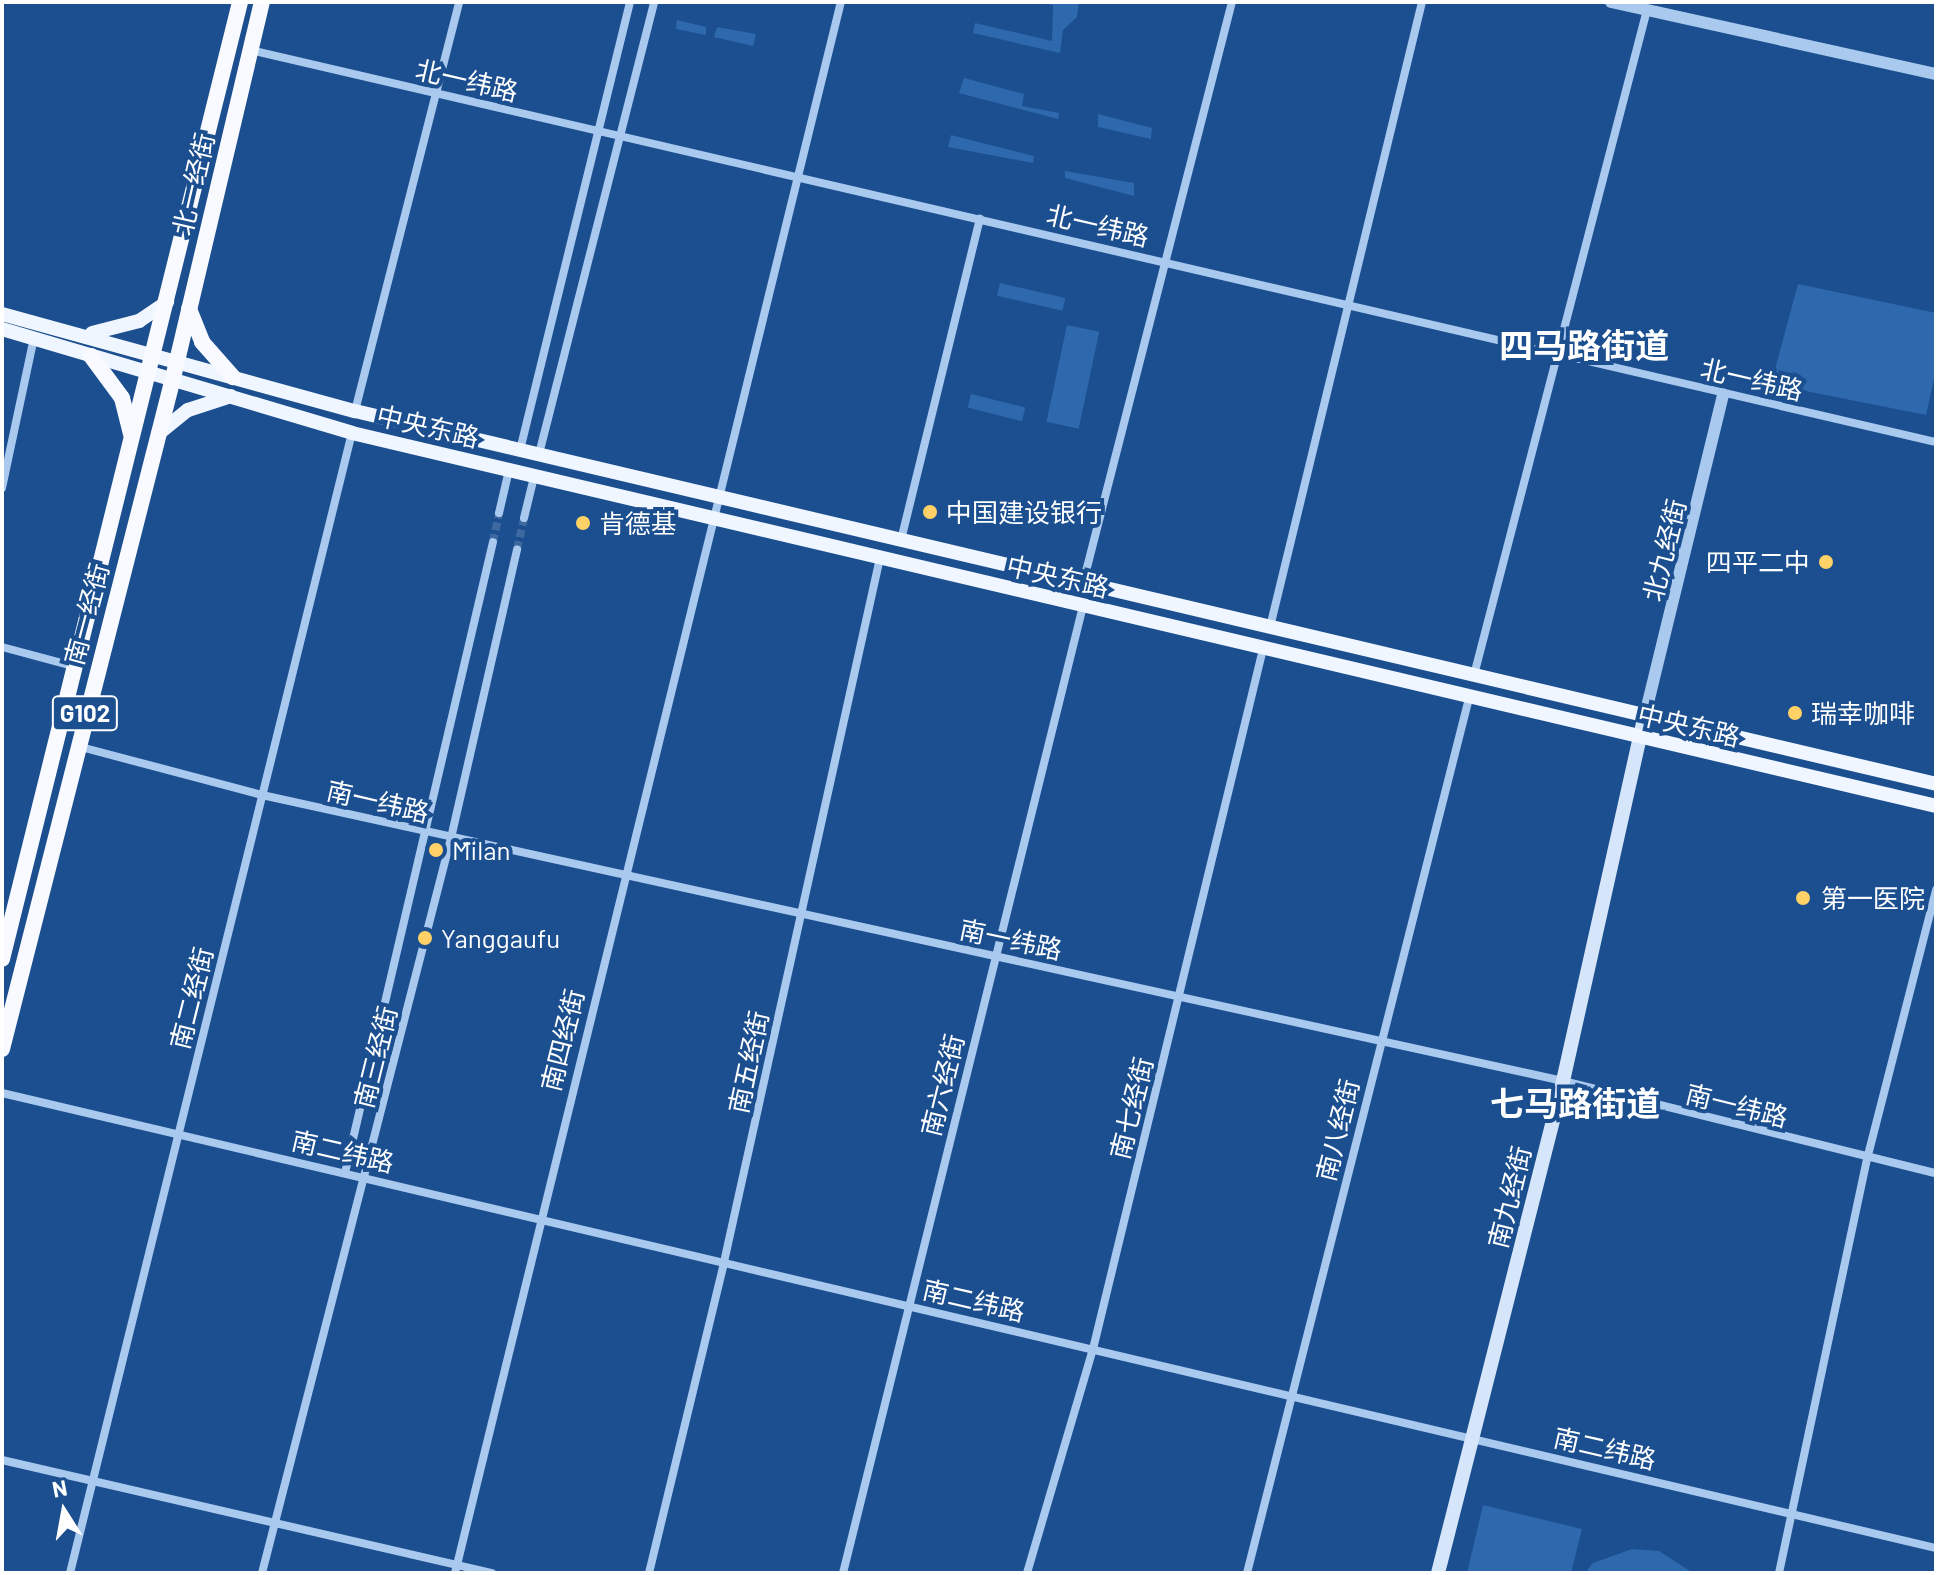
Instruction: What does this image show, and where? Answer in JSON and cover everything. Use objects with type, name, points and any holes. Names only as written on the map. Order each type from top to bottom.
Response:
[{"type":"highway","name":"北一经街","points":[[151,370],[240,2]]},
{"type":"highway","name":"北一经街","points":[[173,378],[262,2]]},
{"type":"highway","points":[[189,307],[202,342],[233,377]]},
{"type":"highway","points":[[91,356],[122,398],[132,440]]},
{"type":"highway","name":"南一经街","points":[[2,959],[73,666],[151,370]]},
{"type":"highway","name":"南一经街","points":[[2,1049],[76,746],[173,378]]},
{"type":"main road","points":[[85,335],[139,321],[167,301]]},
{"type":"main road","name":"中央东路","points":[[2,314],[155,352],[355,411],[1936,784]]},
{"type":"main road","name":"中央东路","points":[[2,329],[91,356],[151,370],[352,433],[1936,806]]},
{"type":"main road","points":[[158,434],[188,410],[232,396]]},
{"type":"main road","name":"南九经街","points":[[1438,1573],[1563,1081],[1645,715]]},
{"type":"street","points":[[355,411],[459,2]]},
{"type":"street","points":[[520,450],[630,2]]},
{"type":"street","points":[[539,454],[654,2]]},
{"type":"street","name":"南四经街","points":[[456,1569],[710,518],[841,2]]},
{"type":"street","points":[[1083,583],[1232,2]]},
{"type":"street","points":[[1270,627],[1353,305],[1422,2]]},
{"type":"street","points":[[1611,2],[1936,74]]},
{"type":"street","points":[[1474,675],[1647,10]]},
{"type":"street","name":"北一纬路","points":[[250,50],[1936,442]]},
{"type":"street","points":[[901,540],[980,219]]},
{"type":"street","points":[[2,488],[34,338]]},
{"type":"street","name":"北九经街","points":[[1645,715],[1723,394]]},
{"type":"street","name":"南二经街","points":[[70,1573],[352,433]]},
{"type":"street","points":[[499,513],[509,470]]},
{"type":"street","points":[[524,518],[534,477]]},
{"type":"street","points":[[345,1173],[429,833],[493,542]]},
{"type":"street","name":"南三经街","points":[[262,1573],[451,838],[517,549]]},
{"type":"street","name":"南五经街","points":[[649,1573],[724,1262],[880,558]]},
{"type":"street","name":"南六经街","points":[[843,1573],[1083,606]]},
{"type":"street","points":[[2,647],[73,666]]},
{"type":"street","name":"南七经街","points":[[1027,1573],[1093,1349],[1263,649]]},
{"type":"street","name":"南八经街","points":[[1247,1573],[1469,698]]},
{"type":"street","name":"南一纬路","points":[[76,746],[262,795],[451,838],[1563,1081],[1867,1159],[1936,1173]]},
{"type":"street","points":[[1779,1573],[1867,1159],[1936,890]]},
{"type":"street","name":"南二纬路","points":[[2,1093],[1936,1548]]},
{"type":"street","points":[[2,1460],[275,1523],[456,1569],[492,1573]]},
{"type":"shaded area","points":[[1041,2],[1079,2],[1077,17],[1063,30],[1060,53],[973,33],[975,23],[1052,41],[1053,5]]},
{"type":"shaded area","points":[[677,20],[706,27],[706,35],[676,29]]},
{"type":"shaded area","points":[[717,27],[756,34],[753,46],[714,37]]},
{"type":"shaded area","points":[[964,78],[1024,94],[1022,106],[1059,113],[1058,119],[959,93]]},
{"type":"shaded area","points":[[1098,114],[1152,128],[1151,139],[1098,127]]},
{"type":"shaded area","points":[[951,135],[1034,156],[1033,163],[948,147]]},
{"type":"shaded area","points":[[1065,171],[1134,183],[1134,196],[1065,178]]},
{"type":"shaded area","points":[[1000,283],[1065,298],[1062,311],[997,296]]},
{"type":"shaded area","points":[[1798,284],[1936,313],[1936,370],[1926,415],[1771,384]]},
{"type":"shaded area","points":[[1067,325],[1099,332],[1079,429],[1046,422]]},
{"type":"shaded area","points":[[971,394],[1025,408],[1022,421],[968,408]]},
{"type":"shaded area","points":[[1483,1505],[1582,1529],[1571,1573],[1467,1573]]},
{"type":"shaded area","points":[[1632,1549],[1659,1551],[1693,1573],[1585,1573],[1593,1563]]},
{"type":"tunnel","points":[[493,542],[499,513]]},
{"type":"tunnel","points":[[517,549],[524,518]]},
{"type":"place","name":"中国建设银行","points":[[930,512]]},
{"type":"place","name":"肯德基","points":[[583,523]]},
{"type":"place","name":"四平二中","points":[[1826,562]]},
{"type":"place","name":"瑞幸咖啡","points":[[1795,713]]},
{"type":"place","name":"M̈ilan","points":[[436,850]]},
{"type":"place","name":"第一医院","points":[[1803,898]]},
{"type":"place","name":"Yanggaufu","points":[[425,938]]},
{"type":"district","name":"四马路街道","points":[[1584,345]]},
{"type":"district","name":"七马路街道","points":[[1575,1103]]}]
